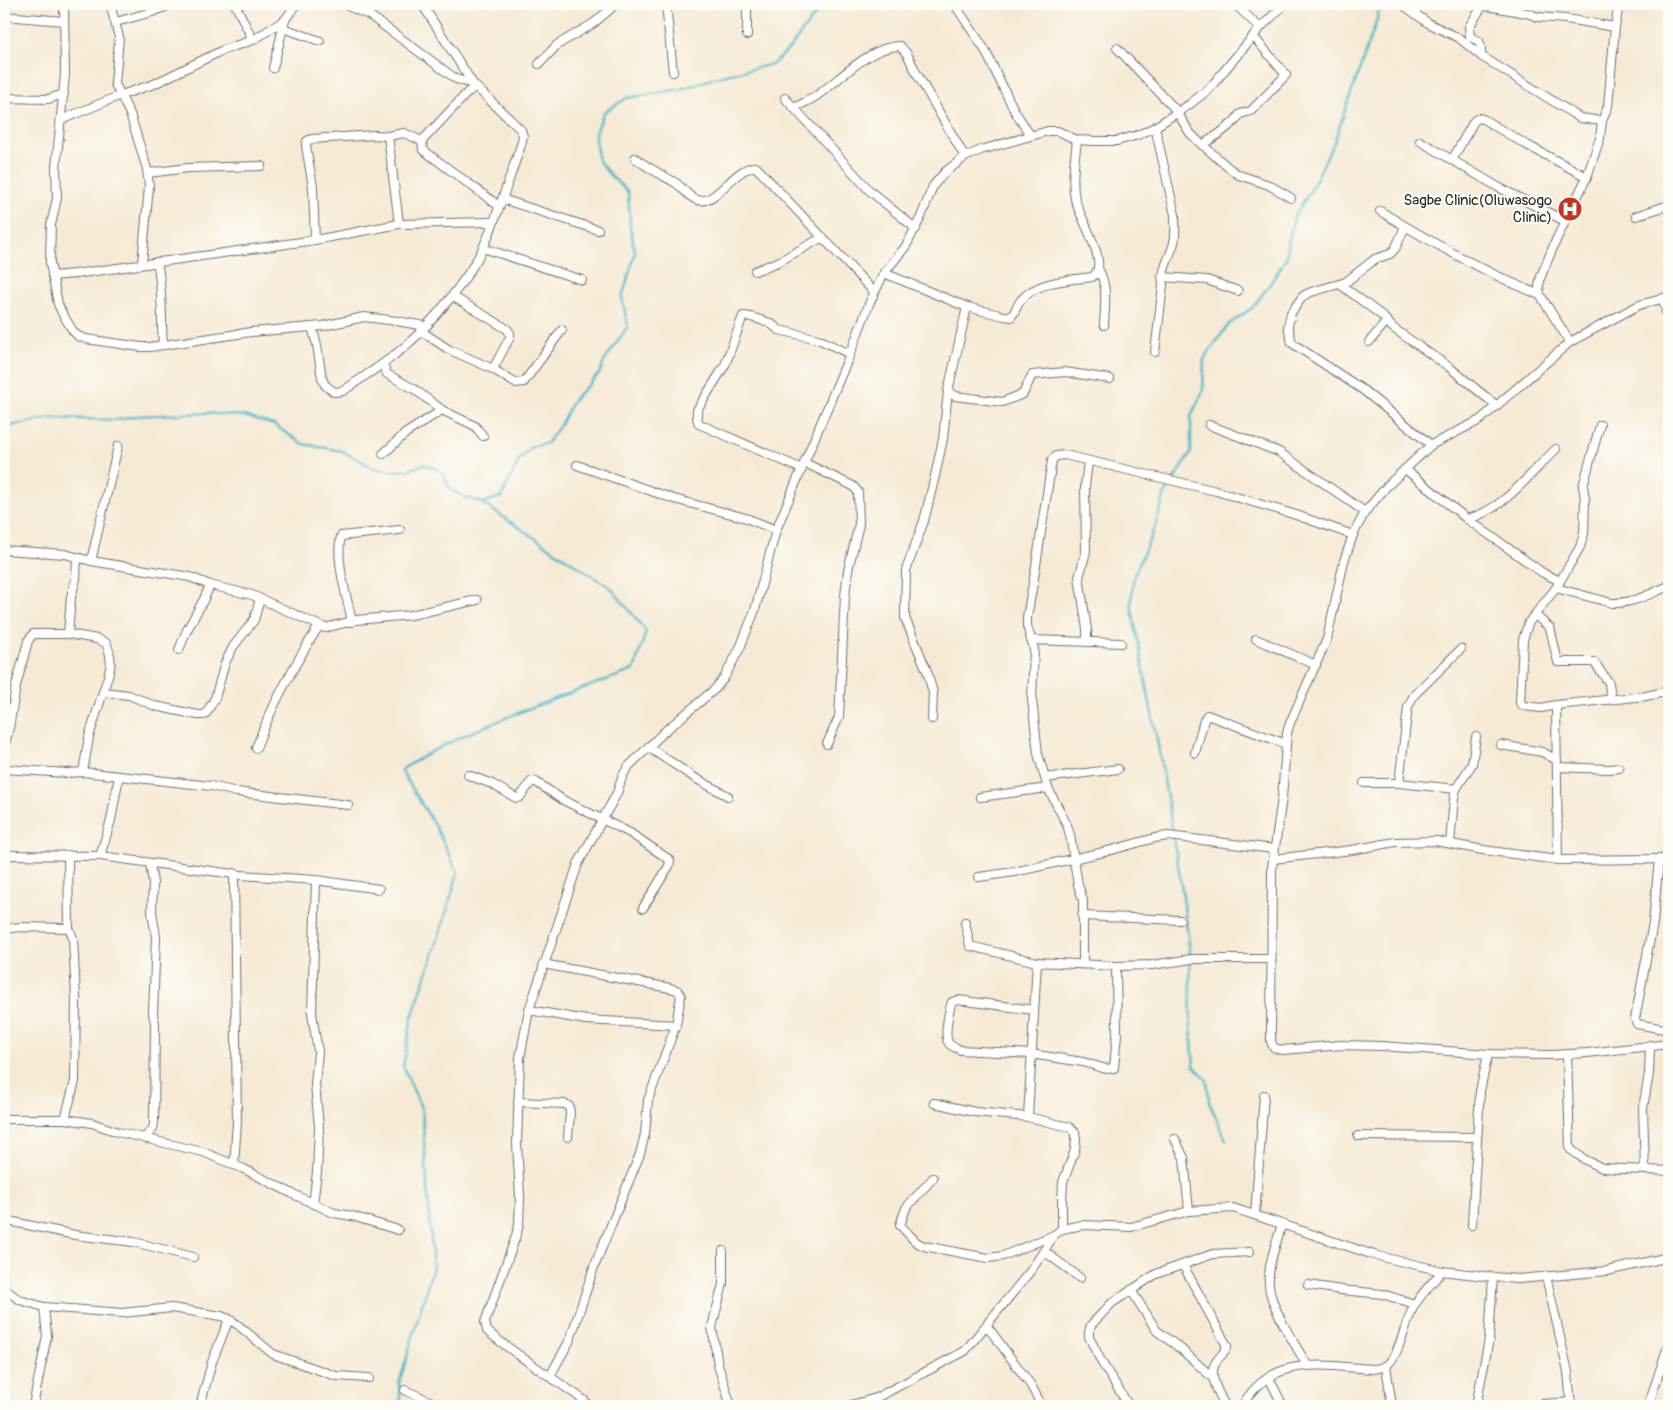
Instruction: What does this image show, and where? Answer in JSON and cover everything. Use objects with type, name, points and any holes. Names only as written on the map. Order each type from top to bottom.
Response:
[{"type":"street","points":[[64,4],[66,55],[56,167],[57,198],[51,234],[52,276],[58,304],[78,336],[86,339],[141,347],[251,332],[312,327],[364,317],[397,321],[423,329],[448,349],[493,369],[515,383],[524,382],[562,330]]},
{"type":"street","points":[[110,4],[119,37],[115,84],[130,114],[148,173],[150,186],[142,264]]},
{"type":"street","points":[[116,22],[172,4]]},
{"type":"street","points":[[235,4],[253,40]]},
{"type":"street","points":[[272,68],[284,24],[296,4]]},
{"type":"street","points":[[343,4],[369,15],[456,79],[474,85]]},
{"type":"street","points":[[312,327],[316,339],[322,378],[325,385],[334,392],[344,391],[403,348],[423,329],[452,296],[482,248],[521,145],[523,136],[517,126],[474,85],[422,4]]},
{"type":"street","points":[[539,64],[557,45],[594,23],[616,4]]},
{"type":"street","points":[[666,4],[673,72]]},
{"type":"street","points":[[747,4],[747,35]]},
{"type":"street","points":[[1235,4],[1260,28]]},
{"type":"street","points":[[588,1406],[585,1401],[518,1356],[487,1331],[485,1322],[519,1225],[518,1102],[520,1058],[528,1010],[578,864],[617,792],[622,774],[687,711],[715,690],[724,678],[740,648],[755,610],[776,530],[804,466],[874,292],[884,273],[906,246],[916,229],[933,186],[945,172],[965,156],[1048,131],[1058,132],[1077,140],[1117,141],[1154,128],[1209,89],[1260,28],[1285,4]]},
{"type":"street","points":[[1402,4],[1428,23],[1459,38],[1481,56],[1580,118],[1602,121]]},
{"type":"street","points":[[1524,4],[1527,13]]},
{"type":"street","points":[[1570,342],[1540,295],[1539,286],[1541,276],[1565,221],[1587,177],[1600,138],[1602,121],[1608,106],[1618,4]]},
{"type":"street","points":[[1481,56],[1479,41],[1470,36],[1469,27],[1483,5],[1527,13],[1538,17],[1566,19],[1615,27]]},
{"type":"street","points":[[957,8],[985,50],[1014,110],[1030,135]]},
{"type":"street","points":[[4,16],[64,22]]},
{"type":"street","points":[[61,120],[121,95],[154,84],[222,50],[253,40],[284,24]]},
{"type":"street","points":[[284,24],[320,41]]},
{"type":"street","points":[[1202,144],[1224,130],[1240,114],[1251,111],[1286,75],[1253,36]]},
{"type":"street","points":[[794,108],[815,97],[855,64],[890,46],[900,46],[907,54],[916,74],[965,156]]},
{"type":"street","points":[[1116,48],[1176,112],[1190,133],[1202,144],[1239,175],[1261,182],[1291,198]]},
{"type":"street","points":[[422,141],[474,85]]},
{"type":"street","points":[[4,98],[48,99],[64,94]]},
{"type":"street","points":[[785,98],[870,191],[916,229]]},
{"type":"street","points":[[1452,160],[1474,120],[1478,118],[1483,119],[1587,177]]},
{"type":"street","points":[[1154,128],[1175,222],[1174,242],[1162,276],[1163,285],[1155,352]]},
{"type":"street","points":[[315,240],[313,187],[306,146],[307,142],[312,139],[366,135],[388,136],[404,133],[422,141]]},
{"type":"street","points":[[388,136],[399,224]]},
{"type":"street","points":[[1077,140],[1074,164],[1075,200],[1092,239],[1099,270],[1104,280],[1104,325]]},
{"type":"street","points":[[422,141],[424,150],[500,202],[598,230]]},
{"type":"street","points":[[1420,141],[1498,187],[1565,221]]},
{"type":"street","points":[[635,158],[675,183],[697,200],[708,199],[746,169],[756,167],[874,292]]},
{"type":"street","points":[[148,173],[188,168],[261,166]]},
{"type":"street","points":[[1636,216],[1669,205]]},
{"type":"street","points":[[1380,211],[1456,257],[1540,295]]},
{"type":"street","points":[[52,276],[315,240],[399,224],[493,222]]},
{"type":"street","points":[[1405,227],[1395,249],[1390,254],[1375,259],[1341,285],[1311,292],[1304,296],[1291,313],[1288,326],[1292,343],[1362,390],[1431,445]]},
{"type":"street","points":[[756,271],[780,261],[823,237]]},
{"type":"street","points":[[482,248],[582,280]]},
{"type":"street","points":[[157,262],[161,282],[160,306],[163,345]]},
{"type":"street","points":[[884,273],[967,307],[1011,317],[1020,301],[1034,290],[1056,282],[1092,277],[1099,270]]},
{"type":"street","points":[[1162,276],[1201,279],[1238,292]]},
{"type":"street","points":[[1341,285],[1382,315],[1393,328],[1449,367],[1497,406]]},
{"type":"street","points":[[452,296],[507,329],[510,333],[510,337],[493,369]]},
{"type":"street","points":[[1669,325],[1666,297],[1639,306],[1570,342],[1480,420],[1431,445],[1404,469],[1365,512],[1353,535],[1344,561],[1327,639],[1290,723],[1273,859],[1271,959],[1271,1041],[1276,1049],[1350,1046],[1488,1054],[1568,1054],[1669,1044]]},
{"type":"street","points":[[932,719],[933,693],[927,671],[904,618],[906,570],[924,521],[935,476],[943,439],[948,391],[967,307]]},
{"type":"street","points":[[827,744],[839,717],[844,596],[859,524],[858,492],[853,486],[699,424],[697,418],[698,410],[725,365],[743,316],[770,324],[779,330],[818,339],[850,354]]},
{"type":"street","points":[[1369,342],[1387,321]]},
{"type":"street","points":[[383,364],[387,374],[442,410],[475,426],[483,436]]},
{"type":"street","points":[[948,391],[954,396],[1002,402],[1023,394],[1032,374],[1065,372],[1110,379]]},
{"type":"street","points":[[383,454],[406,433],[442,410]]},
{"type":"street","points":[[1209,425],[1279,452],[1365,512]]},
{"type":"street","points":[[1600,426],[1583,486],[1585,499],[1584,533],[1580,547],[1558,585],[1529,622],[1523,640],[1520,703],[1524,706],[1541,708],[1646,696],[1669,691]]},
{"type":"street","points":[[91,561],[118,446]]},
{"type":"street","points":[[1467,518],[1486,512],[1505,498],[1556,449]]},
{"type":"street","points":[[1083,964],[1083,900],[1078,885],[1075,858],[1067,825],[1048,788],[1038,754],[1032,699],[1034,656],[1027,626],[1052,460],[1056,456],[1065,455],[1216,491],[1296,515],[1353,535]]},
{"type":"street","points":[[1087,642],[1087,629],[1079,578],[1086,552],[1085,486],[1088,462]]},
{"type":"street","points":[[576,465],[674,499],[746,518],[776,530]]},
{"type":"street","points":[[1404,469],[1558,585],[1612,603],[1636,600],[1669,586]]},
{"type":"street","points":[[352,622],[342,572],[340,536],[400,530]]},
{"type":"street","points":[[4,550],[56,553],[91,561],[190,577],[210,585],[220,586],[260,599],[320,626],[333,627],[352,622],[411,615],[477,600]]},
{"type":"street","points":[[68,634],[76,580],[77,558]]},
{"type":"street","points":[[179,650],[210,585]]},
{"type":"street","points":[[103,692],[129,695],[155,706],[204,715],[217,694],[223,669],[233,647],[254,620],[260,599]]},
{"type":"street","points":[[1535,615],[1550,628],[1558,662],[1594,662],[1609,683],[1611,699]]},
{"type":"street","points":[[256,748],[292,669],[320,626]]},
{"type":"street","points":[[4,747],[16,686],[28,641],[33,634],[68,634],[97,639],[106,643],[111,654],[111,665],[89,737],[83,772]]},
{"type":"street","points":[[1256,639],[1316,665]]},
{"type":"street","points":[[1031,640],[1121,643]]},
{"type":"street","points":[[1399,783],[1407,712],[1414,695],[1461,648]]},
{"type":"street","points":[[1556,705],[1558,860]]},
{"type":"street","points":[[1195,753],[1207,715],[1286,744]]},
{"type":"street","points":[[1450,843],[1456,789],[1472,764],[1476,737]]},
{"type":"street","points":[[1501,745],[1542,752],[1557,763],[1609,769],[1620,768]]},
{"type":"street","points":[[648,747],[687,773],[728,796]]},
{"type":"street","points":[[4,769],[67,774],[83,772],[211,786],[237,792],[348,805]]},
{"type":"street","points":[[1045,778],[1118,769]]},
{"type":"street","points":[[468,775],[492,784],[516,798],[520,796],[532,781],[536,782],[562,800],[630,833],[670,860],[669,866],[643,908]]},
{"type":"street","points":[[100,856],[117,797],[119,776]]},
{"type":"street","points":[[1364,783],[1399,783],[1456,789]]},
{"type":"street","points":[[980,797],[1048,788]]},
{"type":"street","points":[[979,877],[1014,872],[1168,836],[1274,849]]},
{"type":"street","points":[[1273,859],[1364,849],[1395,842],[1436,841],[1483,850],[1558,860],[1669,860]]},
{"type":"street","points":[[4,855],[100,856],[241,875],[316,880],[379,889]]},
{"type":"street","points":[[65,1119],[75,1081],[76,998],[73,938],[70,928],[68,855]]},
{"type":"street","points":[[1659,859],[1654,923],[1635,1019],[1637,1024],[1669,1030]]},
{"type":"street","points":[[145,1137],[153,1129],[154,1124],[155,1022],[153,1014],[156,937],[152,912],[153,883],[150,863]]},
{"type":"street","points":[[234,873],[237,1122],[234,1165]]},
{"type":"street","points":[[313,1204],[317,1172],[319,1127],[315,1084],[318,1052],[312,1013],[316,880]]},
{"type":"street","points":[[1082,916],[1180,920]]},
{"type":"street","points":[[964,922],[970,946],[1037,962],[1116,966],[1152,965],[1192,960],[1271,959]]},
{"type":"street","points":[[4,929],[20,927],[70,928]]},
{"type":"street","points":[[1028,1117],[1037,962]]},
{"type":"street","points":[[543,964],[677,990],[681,995],[676,1025],[648,1100],[645,1134],[640,1154],[594,1267],[570,1340],[550,1376]]},
{"type":"street","points":[[1034,1010],[958,1000],[952,1002],[949,1010],[948,1043],[961,1050],[1031,1054],[1114,1068],[1117,1034],[1116,966]]},
{"type":"street","points":[[528,1010],[586,1020],[676,1025]]},
{"type":"street","points":[[1645,1170],[1643,1108],[1649,1074],[1650,1045]]},
{"type":"street","points":[[1472,1225],[1481,1085],[1488,1054]]},
{"type":"street","points":[[1568,1054],[1570,1149],[1602,1168],[1669,1172]]},
{"type":"street","points":[[1255,1214],[1264,1095]]},
{"type":"street","points":[[518,1102],[565,1104],[569,1106],[568,1137]]},
{"type":"street","points":[[934,1103],[975,1112],[1028,1117],[1069,1127],[1075,1132],[1075,1150],[1063,1182],[1062,1229]]},
{"type":"street","points":[[4,1119],[65,1119],[92,1123],[118,1132],[203,1152],[334,1213],[352,1216],[398,1230]]},
{"type":"street","points":[[1358,1136],[1477,1137]]},
{"type":"street","points":[[1175,1139],[1184,1158],[1189,1211]]},
{"type":"street","points":[[933,1178],[906,1208],[900,1225],[916,1242],[924,1246],[988,1258],[1003,1256],[1054,1235],[1062,1229],[1083,1225],[1131,1227],[1189,1211],[1233,1208],[1374,1255],[1442,1271],[1493,1277],[1518,1278],[1607,1270],[1669,1257]]},
{"type":"street","points":[[4,1220],[75,1235],[134,1242],[193,1257]]},
{"type":"street","points":[[1282,1224],[1270,1268],[1270,1292],[1276,1308],[1307,1365]]},
{"type":"street","points":[[848,1406],[876,1398],[965,1351],[1032,1269],[1054,1235]]},
{"type":"street","points":[[1044,1250],[1080,1278]]},
{"type":"street","points":[[723,1251],[723,1284],[712,1327],[718,1365],[732,1406]]},
{"type":"street","points":[[1129,1406],[1102,1363],[1089,1337],[1091,1325],[1112,1303],[1156,1274],[1213,1254],[1250,1252]]},
{"type":"street","points":[[1183,1265],[1227,1346],[1225,1353],[1216,1360],[1212,1370],[1213,1378],[1225,1406]]},
{"type":"street","points":[[1242,1406],[1253,1389],[1283,1370],[1307,1365],[1374,1369],[1386,1366],[1395,1354],[1408,1317],[1415,1304],[1442,1271]]},
{"type":"street","points":[[1540,1406],[1543,1404],[1571,1404],[1568,1372],[1546,1276]]},
{"type":"street","points":[[1476,1406],[1489,1339],[1493,1277]]},
{"type":"street","points":[[1308,1285],[1382,1294],[1415,1304]]},
{"type":"street","points":[[4,1288],[20,1300],[44,1307],[122,1313],[172,1308],[229,1319],[273,1354],[336,1376],[369,1378]]},
{"type":"street","points":[[1130,1290],[1158,1332],[1181,1349],[1213,1378]]},
{"type":"street","points":[[33,1406],[47,1336],[44,1307]]},
{"type":"street","points":[[200,1406],[214,1355],[229,1319]]},
{"type":"street","points":[[986,1326],[1030,1384],[1042,1406]]},
{"type":"street","points":[[1648,1406],[1669,1342]]},
{"type":"street","points":[[1386,1366],[1392,1406]]},
{"type":"street","points":[[1269,1378],[1283,1406]]},
{"type":"street","points":[[405,1390],[440,1406]]},
{"type":"waterway","points":[[4,427],[53,418],[116,420],[136,416],[207,413],[244,416],[274,425],[303,444],[342,451],[374,468],[392,471],[408,470],[424,464],[441,471],[451,490],[482,503],[501,497],[519,460],[531,447],[547,443],[559,427],[573,400],[599,374],[605,360],[628,326],[622,298],[635,253],[630,226],[628,192],[610,175],[598,160],[595,135],[604,112],[627,98],[681,89],[718,77],[773,64],[789,49],[817,12],[839,4]]},
{"type":"waterway","points":[[1226,1140],[1209,1102],[1207,1080],[1194,1066],[1191,1029],[1190,952],[1161,761],[1131,604],[1134,575],[1155,527],[1165,494],[1191,452],[1191,416],[1203,391],[1204,359],[1228,325],[1252,308],[1286,259],[1295,215],[1311,190],[1334,142],[1376,23],[1380,4]]},
{"type":"waterway","points":[[401,1406],[399,1384],[433,1267],[422,1110],[403,1066],[412,1017],[458,873],[434,824],[401,770],[440,748],[480,729],[634,670],[646,631],[611,588],[482,503]]},
{"type":"place","name":"Sagbe Clinic(Oluwasogo Clinic)","points":[[1570,209]]}]
